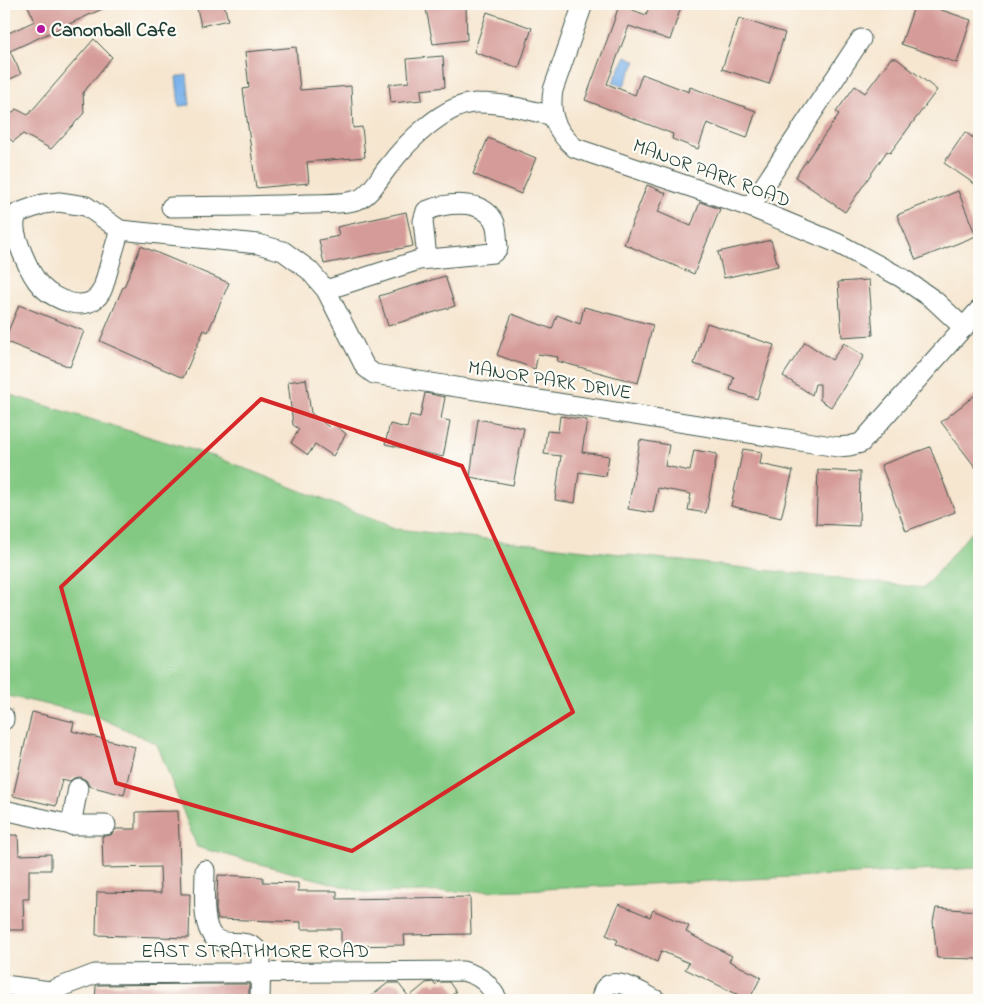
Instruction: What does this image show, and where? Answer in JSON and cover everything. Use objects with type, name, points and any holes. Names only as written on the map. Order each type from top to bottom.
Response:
[{"type":"street","name":"MANOR PARK ROAD","points":[[583,4],[553,90],[551,103],[558,129],[575,148],[750,207],[837,243],[902,278],[934,300],[964,328]]},
{"type":"street","points":[[750,207],[861,39]]},
{"type":"street","points":[[171,207],[347,202],[359,199],[370,191],[407,145],[446,112],[477,102],[508,106],[553,116]]},
{"type":"street","points":[[59,202],[86,206],[120,230],[101,292],[93,301],[83,304],[73,303],[57,297],[41,286],[30,270],[15,230],[14,221],[18,212],[43,204],[59,202]]},
{"type":"street","name":"MANOR PARK DRIVE","points":[[120,230],[258,244],[283,251],[308,270],[326,290],[365,367],[374,374],[838,447],[861,442],[979,310]]},
{"type":"street","points":[[326,290],[427,258]]},
{"type":"street","points":[[71,825],[78,788]]},
{"type":"street","points":[[4,810],[71,825],[106,825]]},
{"type":"street","points":[[204,870],[206,921],[210,933],[216,940],[254,946],[259,950],[261,957],[260,1000]]},
{"type":"street","name":"EAST STRATHMORE ROAD","points":[[4,985],[50,990],[95,974],[463,971],[478,975],[486,982],[498,1000]]},
{"type":"street","points":[[602,1000],[601,996],[608,985],[616,983],[623,984],[656,1000]]},
{"type":"highlighted area","points":[[261,399],[462,466],[573,712],[352,851],[116,783],[61,587]]},
{"type":"green space","points":[[4,393],[216,457],[397,529],[924,588],[979,523],[979,868],[523,890],[368,893],[197,847],[157,744],[94,715],[4,695]]},
{"type":"water","points":[[626,56],[636,61],[623,87],[613,82]]},
{"type":"water","points":[[187,75],[190,105],[179,106],[176,77]]},
{"type":"building","points":[[27,4],[113,4],[10,51],[21,74],[4,82],[4,35],[35,21]]},
{"type":"building","points":[[196,4],[224,4],[228,20],[201,26]]},
{"type":"building","points":[[425,4],[460,4],[466,6],[467,40],[433,44]]},
{"type":"building","points":[[650,4],[682,4],[670,40],[629,26],[607,84],[635,95],[642,74],[689,92],[690,87],[756,111],[747,138],[707,123],[698,149],[672,139],[673,134],[585,100],[619,5],[646,15]]},
{"type":"building","points":[[915,4],[924,4],[971,20],[957,63],[901,44]]},
{"type":"building","points":[[487,12],[532,28],[519,68],[474,52]]},
{"type":"building","points":[[739,18],[785,33],[769,84],[722,69]]},
{"type":"building","points":[[94,39],[112,57],[83,93],[84,113],[51,149],[23,134],[13,142],[4,133],[4,122],[16,109],[28,115]]},
{"type":"building","points":[[296,47],[300,90],[351,86],[353,128],[362,127],[365,157],[307,162],[309,183],[256,188],[243,89],[249,88],[245,52]]},
{"type":"building","points":[[443,56],[445,87],[421,90],[422,100],[391,103],[389,84],[409,82],[407,59]]},
{"type":"building","points":[[891,58],[896,58],[937,90],[890,153],[887,151],[845,212],[795,177],[839,114],[836,112],[855,86],[865,93]]},
{"type":"building","points":[[965,132],[979,142],[979,187],[944,163]]},
{"type":"building","points":[[488,138],[536,158],[521,194],[473,174]]},
{"type":"building","points":[[647,185],[666,193],[658,212],[691,226],[700,202],[720,209],[694,274],[624,244]]},
{"type":"building","points":[[958,191],[976,236],[916,260],[897,215]]},
{"type":"building","points":[[406,212],[413,246],[324,264],[319,240],[339,236],[337,227]]},
{"type":"building","points":[[771,240],[778,266],[724,278],[718,252]]},
{"type":"building","points":[[141,246],[229,283],[208,332],[204,330],[183,378],[100,341]]},
{"type":"building","points":[[445,276],[455,306],[388,326],[379,296]]},
{"type":"building","points":[[869,280],[873,335],[842,337],[838,282]]},
{"type":"building","points":[[19,305],[84,331],[70,367],[4,341]]},
{"type":"building","points":[[584,307],[653,325],[638,383],[557,361],[558,357],[538,354],[535,369],[497,355],[512,314],[552,329],[557,315],[580,324]]},
{"type":"building","points":[[707,323],[774,345],[757,399],[730,390],[734,377],[694,364]]},
{"type":"building","points":[[805,342],[832,360],[844,343],[864,356],[831,407],[820,400],[820,384],[815,384],[812,395],[783,376]]},
{"type":"building","points":[[306,379],[311,413],[329,427],[333,423],[346,434],[333,456],[315,444],[308,455],[291,443],[299,429],[293,425],[288,382]]},
{"type":"building","points":[[979,392],[979,472],[941,422]]},
{"type":"building","points":[[425,393],[445,397],[441,419],[450,421],[443,457],[385,444],[390,424],[407,428],[410,415],[420,417]]},
{"type":"building","points":[[560,416],[587,420],[582,452],[609,456],[606,476],[579,472],[575,503],[555,500],[561,456],[544,454],[547,431],[558,432]]},
{"type":"building","points":[[478,419],[524,428],[513,485],[470,477]]},
{"type":"building","points":[[640,440],[669,445],[665,466],[690,471],[694,450],[717,454],[706,513],[688,510],[691,494],[658,488],[653,513],[628,509]]},
{"type":"building","points":[[930,447],[955,512],[906,531],[881,465]]},
{"type":"building","points":[[743,449],[762,452],[760,464],[793,471],[781,518],[731,506]]},
{"type":"building","points":[[818,470],[860,472],[859,526],[816,524]]},
{"type":"building","points":[[32,712],[74,722],[72,731],[135,747],[124,795],[89,786],[86,780],[80,777],[70,781],[62,779],[56,806],[13,796]]},
{"type":"building","points":[[178,811],[181,894],[190,894],[189,938],[96,935],[97,892],[161,893],[160,867],[103,868],[102,836],[111,835],[116,829],[136,829],[136,812]]},
{"type":"building","points":[[4,835],[18,835],[19,855],[51,854],[51,870],[29,870],[29,899],[23,899],[24,930],[4,930]]},
{"type":"building","points":[[218,875],[263,877],[263,882],[298,883],[298,891],[337,891],[337,899],[470,897],[471,934],[404,935],[405,945],[341,946],[341,929],[301,929],[301,922],[218,919],[216,910]]},
{"type":"building","points":[[619,904],[650,917],[653,910],[689,926],[686,932],[732,956],[729,961],[761,977],[749,1000],[685,969],[689,963],[661,951],[657,962],[616,944],[618,940],[606,935]]},
{"type":"building","points":[[936,908],[979,911],[979,959],[937,958],[933,921]]},
{"type":"building","points":[[433,982],[435,985],[438,982],[449,982],[456,992],[445,1000],[366,1000],[388,983],[398,983],[409,997],[426,983]]},
{"type":"building","points":[[249,984],[249,1000],[95,1000],[97,985]]},
{"type":"place","name":"Canonball Cafe","points":[[41,29]]}]
